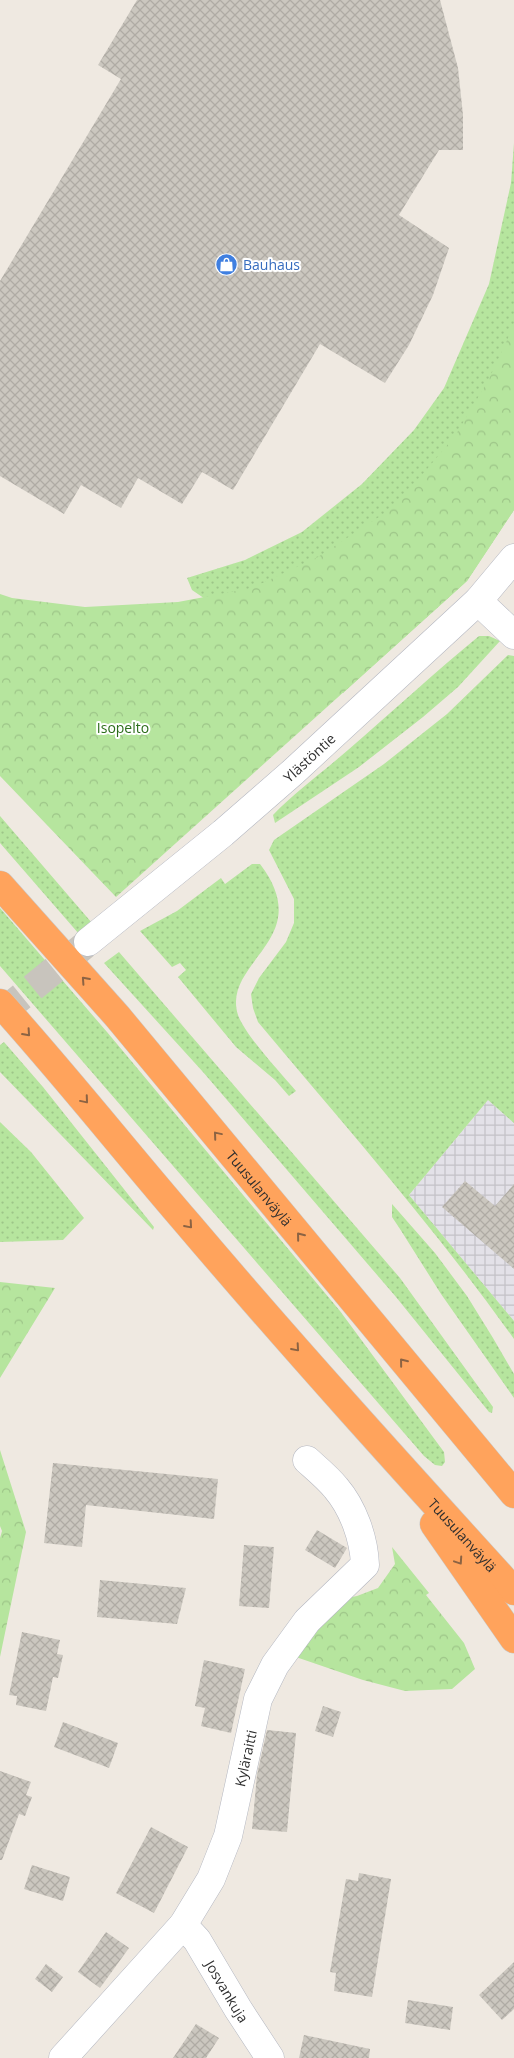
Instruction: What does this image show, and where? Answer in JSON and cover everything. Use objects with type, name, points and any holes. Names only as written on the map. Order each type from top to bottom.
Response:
[{"type":"highway","name":"Tuusulanväylä","points":[[0,885],[117,1016],[514,1494]]},
{"type":"highway","name":"Tuusulanväylä","points":[[0,1003],[54,1063],[188,1225],[383,1448],[514,1591]]},
{"type":"highway","points":[[434,1399],[514,1474]]},
{"type":"highway","points":[[383,1448],[484,1598],[514,1639]]},
{"type":"highway","points":[[484,1598],[514,1630]]},
{"type":"street","name":"Ylästöntie","points":[[88,942],[237,821],[293,772],[478,601],[514,558]]},
{"type":"street","points":[[478,601],[514,635]]},
{"type":"street","name":"Kyläraitti","points":[[63,2058],[182,1926],[211,1879],[228,1836],[258,1699],[275,1665],[307,1620],[365,1565],[364,1550],[356,1521],[336,1488],[307,1460]]},
{"type":"street","name":"Josvankuja","points":[[182,1926],[198,1940],[238,2009],[270,2058]]},
{"type":"shaded area","points":[[488,1100],[514,1123],[514,1321],[409,1195]]},
{"type":"green space","points":[[514,143],[514,510],[467,581],[343,693],[192,590],[187,578],[245,560],[302,532],[362,484],[414,430],[444,388],[489,284],[511,183]]},
{"type":"green space","name":"Isopelto","points":[[514,325],[514,510],[467,581],[116,897],[0,776],[0,594],[12,598],[85,607],[178,602],[252,588],[318,557],[385,513],[422,475],[455,436],[489,379]]},
{"type":"green space","points":[[479,636],[489,636],[500,641],[458,687],[359,767],[275,823],[273,815],[291,798]]},
{"type":"green space","points":[[508,655],[514,656],[514,1123],[488,1100],[409,1195],[514,1321],[514,1339],[421,1217],[258,1022],[251,994],[259,978],[286,942],[294,923],[294,899],[269,850],[274,840],[384,764],[447,714]]},
{"type":"green space","points":[[0,816],[92,923],[79,934],[0,843]]},
{"type":"green space","points":[[252,864],[260,864],[275,890],[279,912],[274,931],[242,979],[236,996],[238,1015],[255,1043],[296,1091],[289,1096],[275,1080],[236,1047],[178,977],[186,970],[180,963],[172,967],[140,931],[177,911],[221,878],[225,884]]},
{"type":"green space","points":[[0,908],[107,1032],[340,1311],[444,1452],[445,1462],[442,1466],[435,1465],[424,1456],[0,966]]},
{"type":"green space","points":[[119,952],[400,1278],[493,1407],[492,1413],[489,1412],[396,1297],[203,1072],[104,963]]},
{"type":"green space","points":[[4,1042],[43,1087],[154,1227],[153,1230],[0,1072],[0,1045]]},
{"type":"green space","points":[[0,1122],[31,1152],[84,1218],[63,1240],[0,1242]]},
{"type":"green space","points":[[392,1204],[435,1253],[467,1296],[514,1374],[514,1398],[441,1294],[392,1217]]},
{"type":"green space","points":[[0,1282],[55,1288],[0,1378]]},
{"type":"green space","points":[[0,1450],[26,1532],[0,1657],[0,1538],[2,1531],[0,1526]]},
{"type":"green space","points":[[392,1547],[429,1593],[426,1595],[464,1643],[475,1669],[452,1689],[405,1691],[363,1680],[293,1656],[347,1598],[378,1588],[395,1564]]},
{"type":"building","name":"Bauhaus","points":[[137,0],[440,0],[458,68],[463,115],[463,150],[439,150],[399,215],[449,248],[433,295],[409,345],[385,383],[320,344],[233,490],[202,472],[182,504],[138,478],[121,508],[81,485],[64,514],[0,476],[0,281],[121,79],[98,65]]},
{"type":"building","points":[[465,1181],[495,1206],[514,1184],[514,1269],[442,1207]]},
{"type":"building","points":[[53,1463],[218,1479],[214,1519],[86,1505],[82,1547],[44,1543]]},
{"type":"building","points":[[317,1530],[347,1548],[335,1568],[305,1550]]},
{"type":"building","points":[[244,1545],[274,1547],[269,1608],[239,1606]]},
{"type":"building","points":[[100,1580],[186,1588],[177,1624],[97,1617]]},
{"type":"building","points":[[22,1632],[60,1640],[57,1654],[63,1655],[58,1678],[53,1677],[46,1711],[16,1705],[17,1696],[9,1695]]},
{"type":"building","points":[[204,1660],[245,1669],[231,1733],[201,1726],[205,1708],[195,1706]]},
{"type":"building","points":[[323,1706],[341,1712],[333,1737],[315,1731]]},
{"type":"building","points":[[63,1722],[118,1743],[109,1768],[54,1747]]},
{"type":"building","points":[[267,1730],[296,1733],[287,1832],[252,1829],[257,1775]]},
{"type":"building","points":[[0,1771],[31,1782],[26,1795],[32,1797],[25,1816],[19,1814],[2,1860],[0,1860]]},
{"type":"building","points":[[151,1827],[188,1847],[154,1913],[116,1893]]},
{"type":"building","points":[[32,1865],[70,1877],[63,1901],[24,1889]]},
{"type":"building","points":[[359,1873],[391,1879],[372,1997],[334,1991],[336,1973],[330,1972],[346,1879],[358,1881]]},
{"type":"building","points":[[106,1932],[129,1948],[100,1988],[78,1972]]},
{"type":"building","points":[[514,1962],[514,2009],[502,2020],[479,1995]]},
{"type":"building","points":[[46,1964],[63,1977],[52,1992],[35,1979]]},
{"type":"building","points":[[408,2000],[453,2007],[450,2030],[405,2023]]},
{"type":"building","points":[[196,2024],[219,2038],[206,2058],[173,2058]]},
{"type":"building","points":[[304,2035],[370,2049],[369,2058],[299,2058]]},
{"type":"tunnel","points":[[0,1014],[85,945]]},
{"type":"place","name":"Bauhaus","points":[[227,264]]}]
